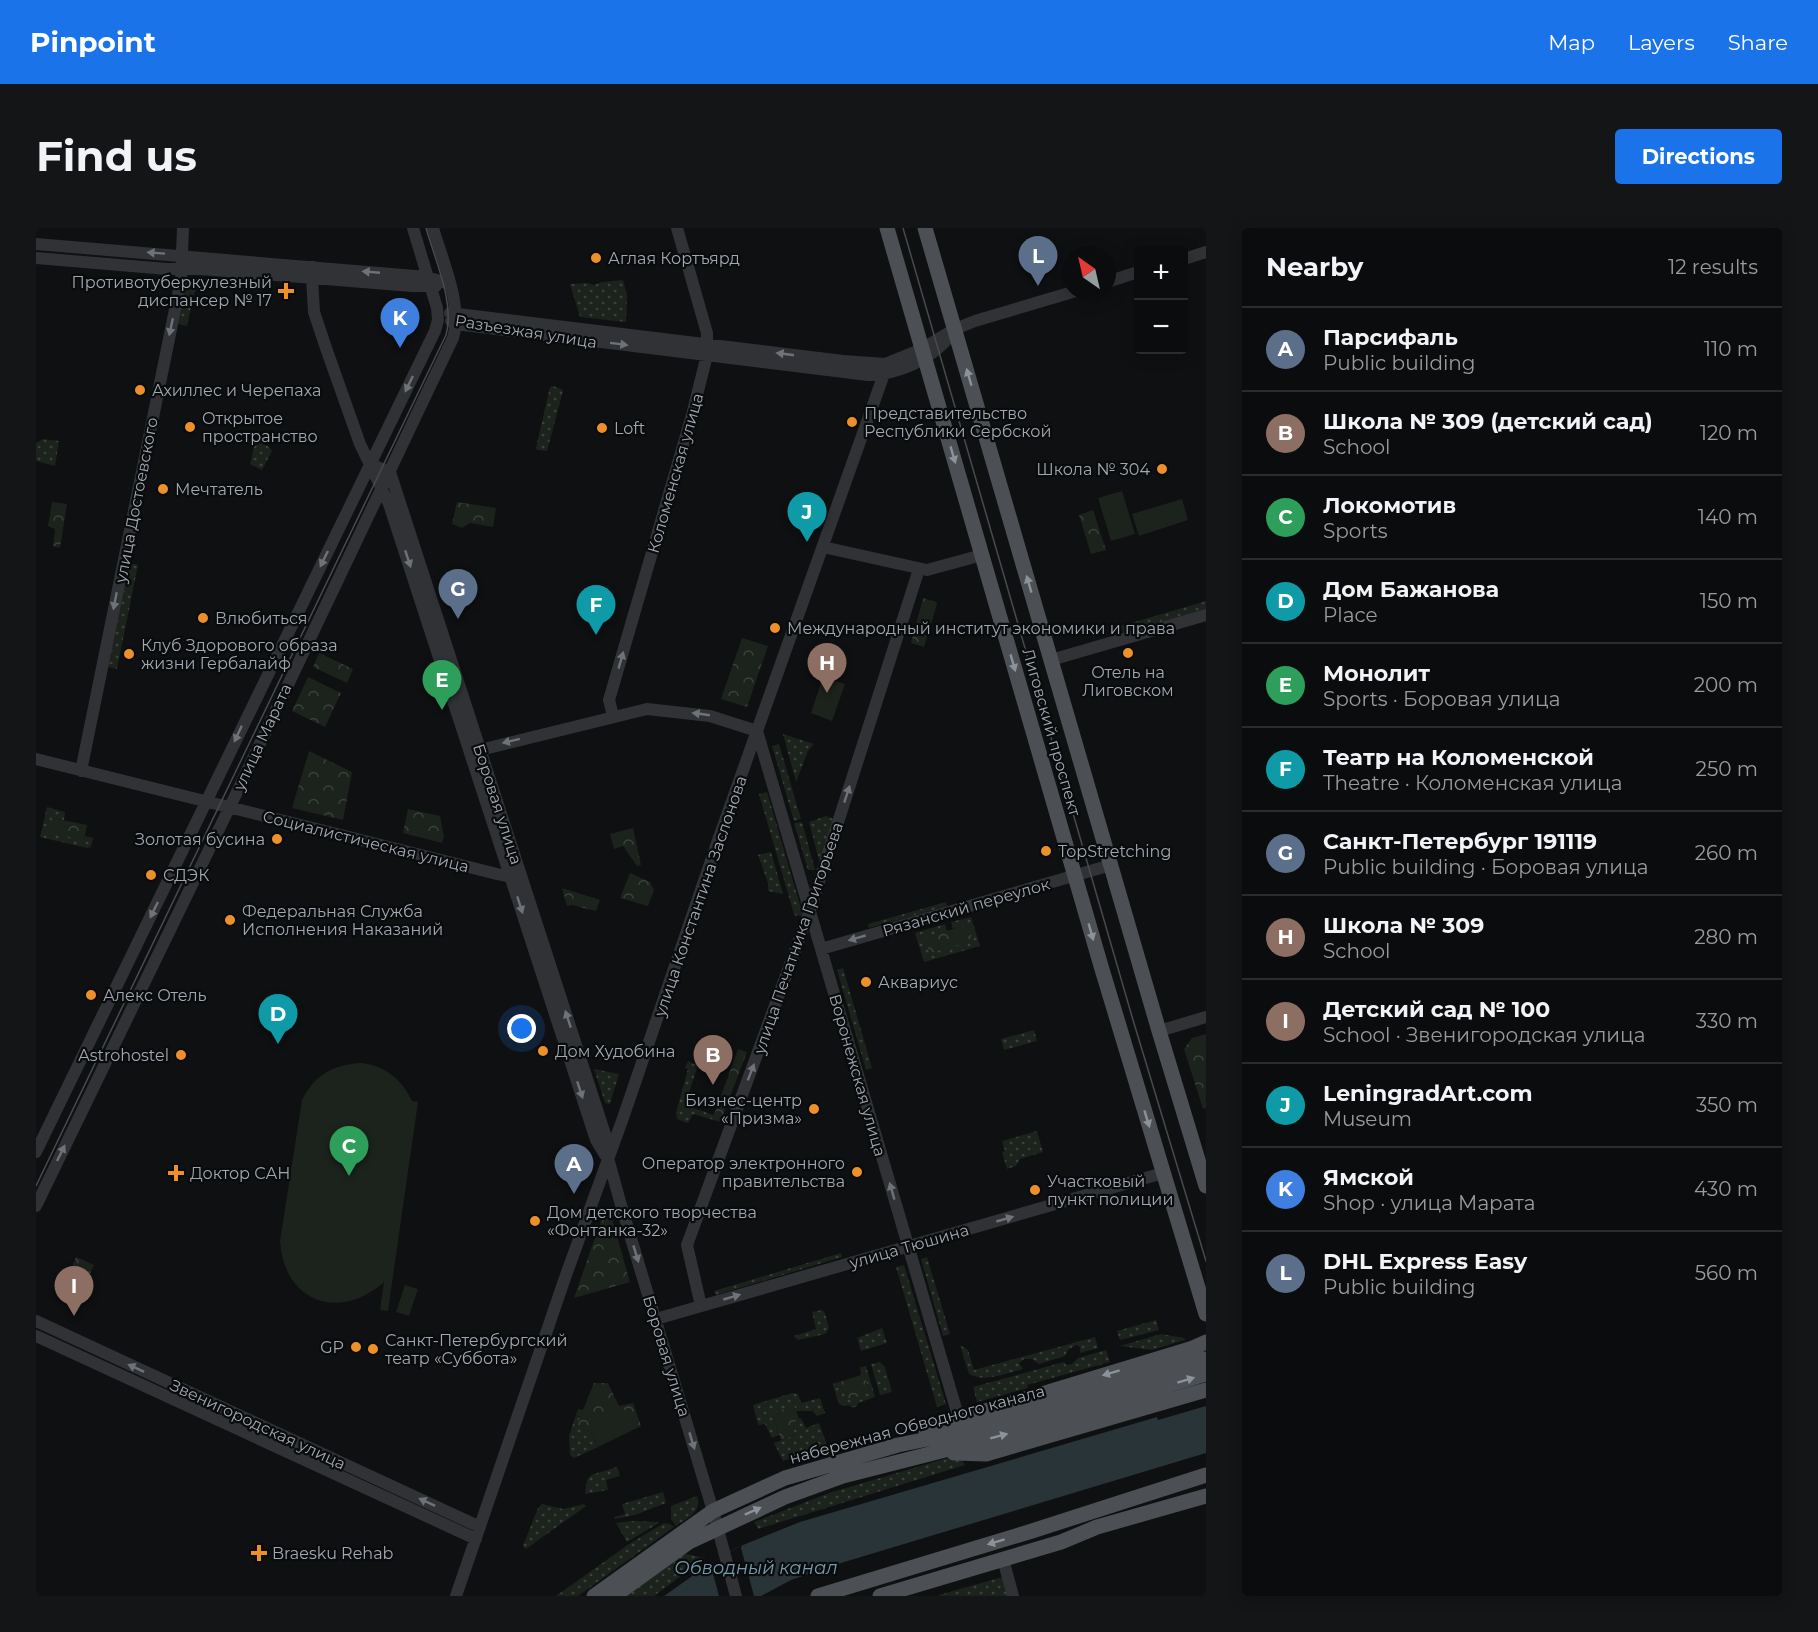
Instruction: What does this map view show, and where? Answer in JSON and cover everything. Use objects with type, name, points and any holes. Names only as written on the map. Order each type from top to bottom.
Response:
[{"type":"main road","name":"Лиговский проспект","points":[[887,228],[1075,876],[1206,1314]]},
{"type":"main road","name":"Лиговский проспект","points":[[925,228],[1206,1186]]},
{"type":"main road","points":[[898,1445],[959,1419],[1190,1349],[1206,1342]]},
{"type":"main road","name":"набережная Обводного канала","points":[[594,1596],[713,1510],[785,1478],[898,1445],[998,1422],[1205,1367]]},
{"type":"main road","name":"набережная Обводного канала","points":[[614,1596],[689,1542],[785,1497],[843,1476],[1000,1436],[1205,1367]]},
{"type":"main road","points":[[936,1452],[986,1454],[1206,1390]]},
{"type":"main road","points":[[818,1596],[1206,1475]]},
{"type":"main road","points":[[880,1596],[1061,1542],[1097,1527],[1206,1496]]},
{"type":"street","name":"улица Достоевского","points":[[81,771],[182,269],[183,228]]},
{"type":"street","points":[[413,228],[438,314]]},
{"type":"street","points":[[433,228],[456,318]]},
{"type":"street","name":"Коломенская улица","points":[[613,716],[609,700],[692,415],[707,350],[707,333],[677,228]]},
{"type":"street","points":[[36,244],[182,255],[313,273]]},
{"type":"street","points":[[1188,258],[1206,252]]},
{"type":"street","points":[[36,258],[182,269],[313,273],[449,284]]},
{"type":"street","name":"Боровая улица","points":[[313,273],[314,312],[360,444],[382,489],[399,532],[476,751]]},
{"type":"street","points":[[1116,279],[1134,273]]},
{"type":"street","points":[[885,369],[923,354],[955,329],[1062,295]]},
{"type":"street","name":"Разъезжая улица","points":[[438,314],[707,350],[842,373],[868,375],[885,369]]},
{"type":"street","name":"улица Марата","points":[[36,1152],[435,331],[438,314]]},
{"type":"street","name":"улица Марата","points":[[36,1206],[382,489],[451,342],[456,318]]},
{"type":"street","name":"улица Константина Заслонова","points":[[458,1595],[699,895],[885,369]]},
{"type":"street","points":[[370,464],[390,472]]},
{"type":"street","name":"Боровая улица","points":[[390,472],[596,1140],[608,1158],[718,1527],[736,1596]]},
{"type":"street","points":[[823,547],[927,570],[982,555]]},
{"type":"street","name":"улица Печатника Григорьева","points":[[701,1306],[687,1245],[810,910],[919,568]]},
{"type":"street","points":[[1051,660],[1206,615]]},
{"type":"street","points":[[476,751],[647,709],[717,717],[758,731]]},
{"type":"street","name":"Воронежская улица","points":[[758,731],[959,1419]]},
{"type":"street","name":"Социалистическая улица","points":[[36,759],[516,876]]},
{"type":"street","name":"Рязанский переулок","points":[[821,949],[1111,865]]},
{"type":"street","points":[[1159,1031],[1206,1017]]},
{"type":"street","name":"улица Тюшина","points":[[656,1319],[1163,1173]]},
{"type":"street","name":"Звенигородская улица","points":[[36,1321],[480,1527]]},
{"type":"street","name":"Звенигородская улица","points":[[36,1336],[476,1539]]},
{"type":"street","points":[[1003,1559],[1013,1596]]},
{"type":"green space","points":[[623,280],[627,295],[626,322],[580,317],[570,284],[594,285]]},
{"type":"green space","points":[[186,283],[196,285],[187,326],[178,324]]},
{"type":"green space","points":[[553,386],[563,391],[547,451],[537,450],[550,387]]},
{"type":"green space","points":[[43,439],[59,441],[55,466],[36,461],[36,443]]},
{"type":"green space","points":[[255,442],[268,446],[272,451],[262,470],[250,464]]},
{"type":"green space","points":[[1122,491],[1135,534],[1111,541],[1098,498]]},
{"type":"green space","points":[[1182,499],[1188,520],[1139,536],[1132,514]]},
{"type":"green space","points":[[52,502],[67,504],[60,548],[53,546],[55,529],[48,526]]},
{"type":"green space","points":[[457,502],[496,508],[493,527],[470,523],[462,528],[452,524]]},
{"type":"green space","points":[[1093,510],[1106,550],[1091,554],[1079,515]]},
{"type":"green space","points":[[129,563],[138,565],[117,669],[108,667]]},
{"type":"green space","points":[[923,598],[937,604],[924,647],[911,643]]},
{"type":"green space","points":[[1206,601],[1206,609],[1123,633],[1121,626]]},
{"type":"green space","points":[[742,638],[768,646],[747,707],[721,699]]},
{"type":"green space","points":[[319,653],[353,669],[347,683],[313,667]]},
{"type":"green space","points":[[308,677],[341,693],[325,727],[292,711]]},
{"type":"green space","points":[[823,677],[845,684],[832,721],[811,713]]},
{"type":"green space","points":[[783,734],[814,744],[808,751],[796,782]]},
{"type":"green space","points":[[779,744],[801,819],[794,821],[772,746]]},
{"type":"green space","points":[[309,751],[352,772],[343,820],[292,808]]},
{"type":"green space","points":[[767,792],[803,915],[794,914],[759,794]]},
{"type":"green space","points":[[47,807],[65,812],[64,820],[52,818],[84,840],[85,836],[93,838],[91,847],[40,837]]},
{"type":"green space","points":[[408,809],[440,816],[444,837],[442,843],[403,833]]},
{"type":"green space","points":[[826,816],[834,819],[820,864],[809,822]]},
{"type":"green space","points":[[52,818],[87,825],[84,840],[49,833]]},
{"type":"green space","points":[[802,822],[815,870],[808,870],[794,823]]},
{"type":"green space","points":[[633,828],[641,865],[637,866],[623,846],[614,849],[610,834]]},
{"type":"green space","points":[[771,852],[783,894],[768,891],[768,883],[758,855]]},
{"type":"green space","points":[[630,873],[650,882],[654,890],[648,906],[620,898]]},
{"type":"green space","points":[[562,888],[600,900],[596,911],[572,905],[567,906]]},
{"type":"green space","points":[[946,902],[947,906],[869,928],[868,924]]},
{"type":"green space","points":[[971,917],[980,946],[924,962],[915,933],[945,924],[947,931],[968,925],[953,929],[951,922]]},
{"type":"green space","points":[[968,925],[973,941],[930,953],[925,937]]},
{"type":"green space","points":[[843,968],[872,1068],[866,1070],[837,970]]},
{"type":"green space","points":[[1034,1030],[1037,1041],[1004,1050],[1001,1039]]},
{"type":"green space","points":[[1206,1034],[1206,1108],[1203,1109],[1184,1049],[1192,1038]]},
{"type":"green space","points":[[738,1049],[747,1052],[722,1118],[714,1115]]},
{"type":"green space","points":[[688,1061],[698,1065],[685,1105],[722,1118],[721,1122],[693,1114],[688,1123],[677,1119],[676,1113]]},
{"type":"green space","points":[[362,1063],[378,1067],[392,1075],[403,1086],[412,1101],[418,1102],[388,1311],[380,1310],[384,1282],[367,1294],[349,1301],[332,1303],[317,1299],[303,1291],[292,1279],[284,1262],[280,1241],[302,1100],[312,1084],[326,1072],[342,1066]]},
{"type":"green space","points":[[594,1069],[619,1074],[610,1104],[605,1103]]},
{"type":"green space","points":[[1037,1131],[1043,1152],[1020,1159],[1016,1166],[1007,1169],[1002,1152],[1005,1151],[1002,1141]]},
{"type":"green space","points":[[609,1208],[630,1282],[574,1298],[605,1209]]},
{"type":"green space","points":[[841,1253],[842,1257],[716,1295],[714,1291]]},
{"type":"green space","points":[[76,1257],[94,1265],[86,1283],[69,1274]]},
{"type":"green space","points":[[927,1257],[950,1334],[943,1336],[921,1259]]},
{"type":"green space","points":[[904,1265],[946,1404],[937,1407],[896,1267]]},
{"type":"green space","points":[[405,1285],[418,1289],[409,1316],[396,1312]]},
{"type":"green space","points":[[822,1310],[829,1328],[825,1334],[798,1340],[794,1336],[816,1329],[812,1312]]},
{"type":"green space","points":[[1156,1320],[1159,1330],[1120,1340],[1117,1331]]},
{"type":"green space","points":[[882,1328],[887,1343],[861,1351],[857,1338]]},
{"type":"green space","points":[[1161,1334],[1185,1340],[1152,1350],[1120,1346]]},
{"type":"green space","points":[[1095,1337],[1098,1348],[1080,1353],[1080,1347],[1076,1345],[1068,1350],[1065,1356],[1039,1364],[1032,1359],[1024,1359],[1019,1363],[1023,1369],[982,1378],[969,1374],[960,1345],[968,1350],[974,1370]]},
{"type":"green space","points":[[1106,1350],[1110,1362],[1027,1385],[1028,1388],[977,1402],[973,1387],[1064,1362],[1066,1365],[1072,1364],[1078,1358]]},
{"type":"green space","points":[[880,1362],[885,1367],[892,1392],[880,1395],[871,1364]]},
{"type":"green space","points":[[866,1366],[875,1397],[858,1403],[852,1408],[849,1405],[839,1404],[834,1389],[839,1387],[870,1393],[862,1367]]},
{"type":"green space","points":[[860,1367],[862,1367],[870,1393],[847,1400],[843,1388],[834,1389],[833,1384],[861,1375]]},
{"type":"green space","points":[[594,1383],[608,1383],[619,1406],[633,1403],[641,1426],[598,1447],[591,1432],[576,1427],[580,1417],[576,1415],[578,1409],[583,1410]]},
{"type":"green space","points":[[792,1393],[798,1394],[801,1403],[820,1398],[825,1413],[817,1416],[813,1411],[796,1411],[794,1406],[773,1417],[779,1435],[772,1438],[765,1424],[758,1425],[753,1405]]},
{"type":"green space","points":[[794,1405],[799,1419],[793,1427],[795,1435],[781,1440],[773,1417],[774,1413]]},
{"type":"green space","points":[[624,1409],[634,1429],[598,1446],[588,1427]]},
{"type":"green space","points":[[576,1415],[586,1425],[598,1447],[574,1458],[570,1455],[569,1436]]},
{"type":"green space","points":[[801,1418],[806,1428],[819,1423],[827,1445],[783,1461],[774,1443],[795,1435],[793,1427],[796,1420]]},
{"type":"green space","points":[[951,1457],[961,1459],[965,1465],[758,1529],[754,1522],[829,1493]]},
{"type":"green space","points":[[617,1467],[620,1476],[606,1480],[608,1490],[585,1494],[587,1480],[591,1475]]},
{"type":"green space","points":[[663,1492],[666,1503],[635,1515],[615,1519],[614,1517],[625,1514],[622,1504]]},
{"type":"green space","points":[[697,1496],[696,1510],[676,1526],[671,1519],[671,1506]]},
{"type":"green space","points":[[542,1504],[563,1509],[584,1504],[586,1506],[526,1549],[523,1546],[538,1508]]},
{"type":"green space","points":[[632,1521],[659,1523],[627,1542],[616,1523]]},
{"type":"green space","points":[[664,1523],[674,1527],[578,1596],[556,1596],[629,1544]]},
{"type":"green space","points":[[682,1553],[705,1558],[654,1596],[624,1596]]},
{"type":"green space","points":[[1002,1577],[1008,1596],[939,1596],[939,1595]]},
{"type":"water","name":"Обводный канал","points":[[1206,1406],[1206,1453],[841,1563],[791,1580],[761,1596],[664,1596],[738,1547],[800,1522],[1157,1417],[1158,1420]]},
{"type":"pier","points":[[742,1545],[754,1596],[719,1596],[711,1566],[708,1565]]},
{"type":"tram line","points":[[36,1186],[446,335],[448,323],[446,296],[426,228]]},
{"type":"tram line","points":[[903,228],[1133,1020],[1206,1261]]},
{"type":"place","name":"Аглая Кортъярд","points":[[596,258]]},
{"type":"place","name":"DHL Express Easy","points":[[1038,286]]},
{"type":"place","name":"Противотуберкулезный диспансер № 17","points":[[286,291]]},
{"type":"place","name":"Ямской","points":[[400,348]]},
{"type":"place","name":"Ахиллес и Черепаха","points":[[140,390]]},
{"type":"place","name":"Представительство Республики Сербской","points":[[852,422]]},
{"type":"place","name":"Открытое пространство","points":[[190,427]]},
{"type":"place","name":"Loft","points":[[602,428]]},
{"type":"place","name":"Школа № 304","points":[[1162,469]]},
{"type":"place","name":"Мечтатель","points":[[163,489]]},
{"type":"place","name":"LeningradArt.com","points":[[807,542]]},
{"type":"place","name":"Влюбиться","points":[[203,618]]},
{"type":"place","name":"Санкт-Петербург 191119","points":[[458,619]]},
{"type":"place","name":"Международный институт экономики и права","points":[[775,628]]},
{"type":"place","name":"Театр на Коломенской","points":[[596,635]]},
{"type":"place","name":"Отель на Лиговском","points":[[1128,653]]},
{"type":"place","name":"Клуб Здорового образа жизни Гербалайф","points":[[129,654]]},
{"type":"place","name":"Школа № 309","points":[[827,693]]},
{"type":"place","name":"Монолит","points":[[442,710]]},
{"type":"place","name":"Золотая бусина","points":[[277,839]]},
{"type":"place","name":"TopStretching","points":[[1046,851]]},
{"type":"place","name":"СДЭК","points":[[151,875]]},
{"type":"place","name":"Федеральная Служба Исполнения Наказаний","points":[[230,920]]},
{"type":"place","name":"Аквариус","points":[[866,982]]},
{"type":"place","name":"Алекс Отель","points":[[91,995]]},
{"type":"place","name":"Дом Бажанова","points":[[278,1044]]},
{"type":"place","name":"Дом Худобина","points":[[543,1051]]},
{"type":"place","name":"Astrohostel","points":[[181,1055]]},
{"type":"place","name":"Школа № 309 (детский сад)","points":[[713,1085]]},
{"type":"place","name":"Бизнес-центр «Призма»","points":[[814,1109]]},
{"type":"place","name":"Оператор электронного правительства","points":[[857,1172]]},
{"type":"place","name":"Доктор САН","points":[[176,1173]]},
{"type":"place","name":"Локомотив","points":[[349,1176]]},
{"type":"place","name":"Участковый пункт полиции","points":[[1035,1190]]},
{"type":"place","name":"Парсифаль","points":[[574,1194]]},
{"type":"place","name":"Дом детского творчества «Фонтанка-32»","points":[[535,1221]]},
{"type":"place","name":"Детский сад № 100","points":[[74,1316]]},
{"type":"place","name":"GP","points":[[356,1347]]},
{"type":"place","name":"Санкт-Петербургский театр «Суббота»","points":[[373,1349]]},
{"type":"place","name":"Braesku Rehab","points":[[259,1553]]}]
